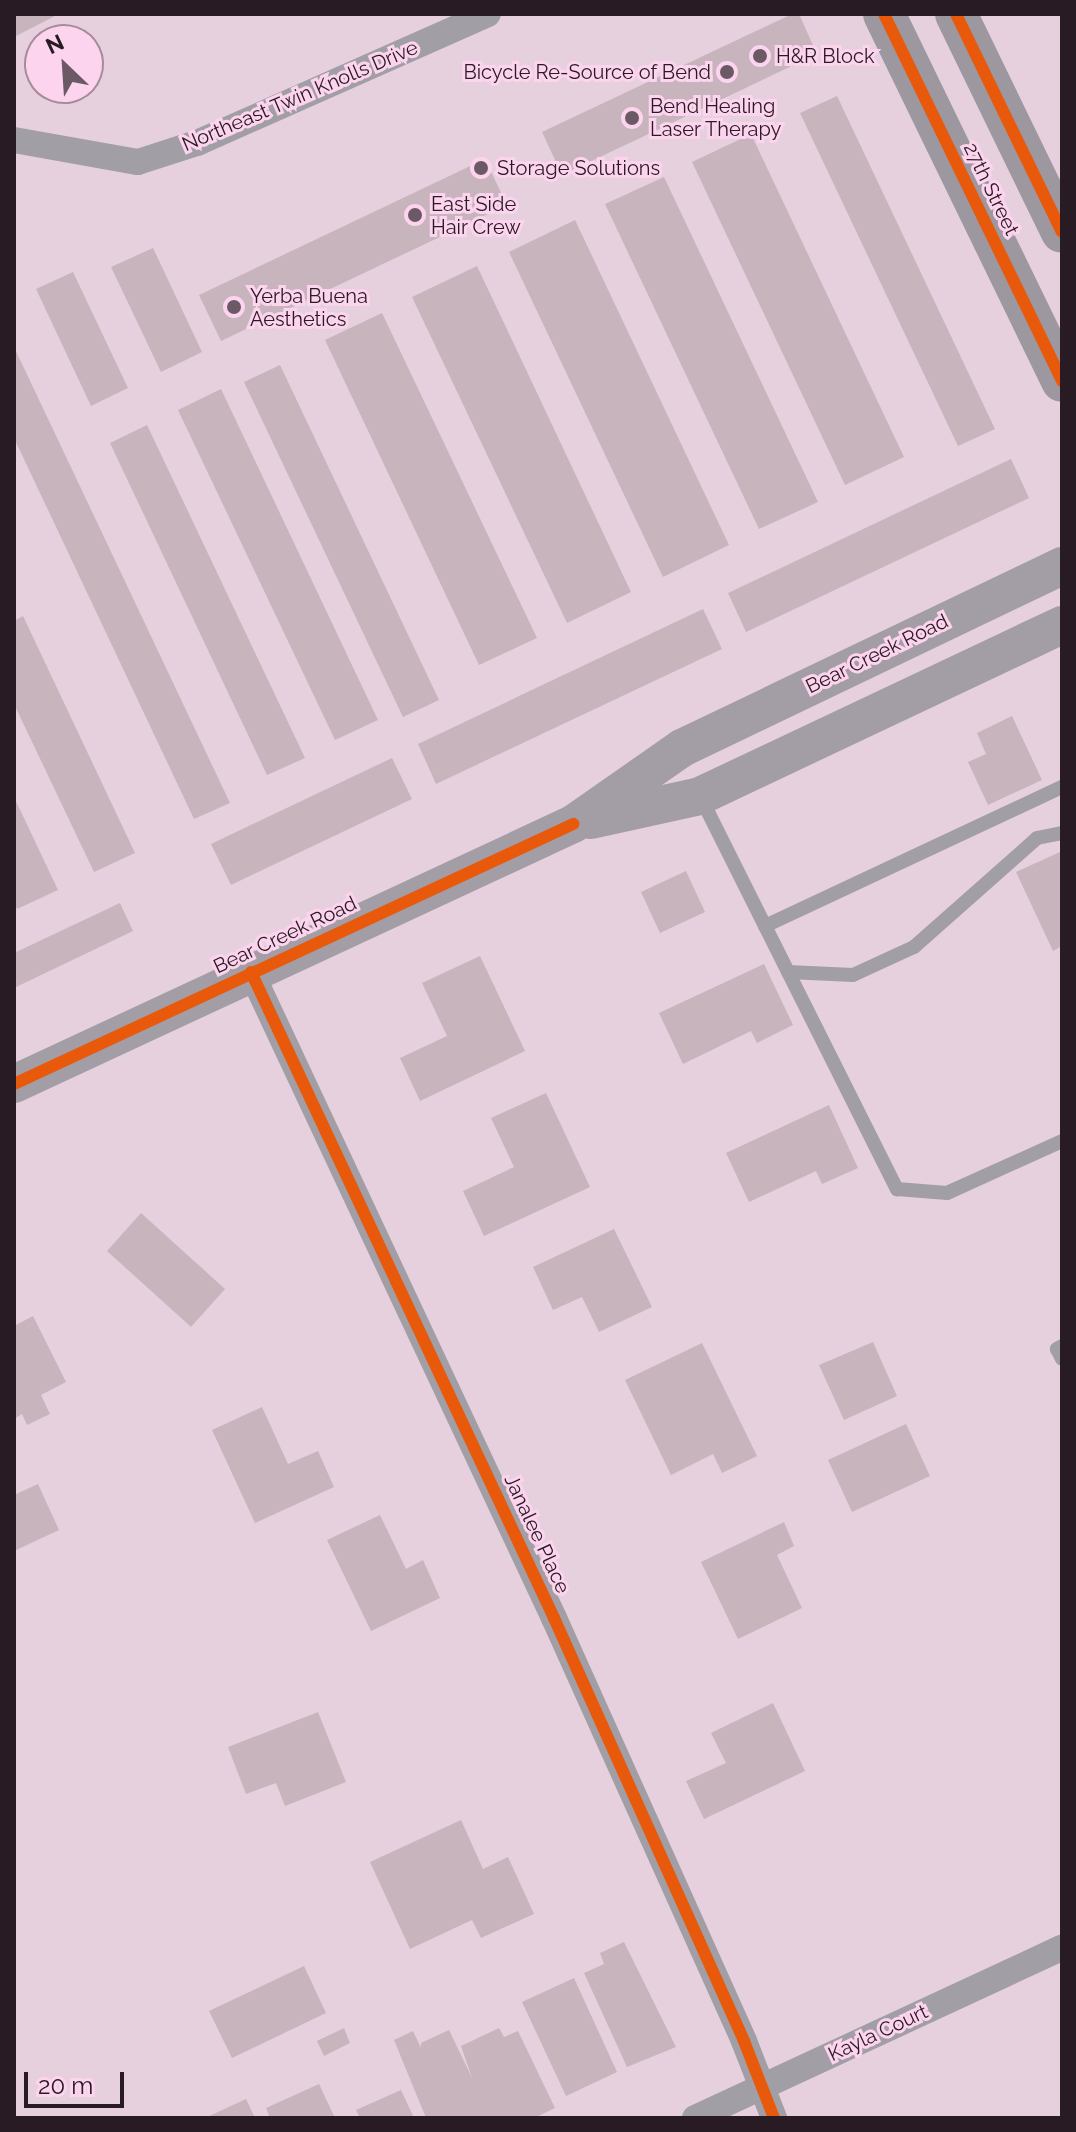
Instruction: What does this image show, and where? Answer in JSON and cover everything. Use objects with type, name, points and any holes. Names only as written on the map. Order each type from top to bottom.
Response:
[{"type":"main road","name":"27th Street","points":[[884,14],[1062,381]]},
{"type":"main road","points":[[956,14],[1062,232]]},
{"type":"street","name":"Northeast Twin Knolls Drive","points":[[14,140],[138,162],[197,143],[488,14]]},
{"type":"street","name":"Bear Creek Road","points":[[14,1084],[573,824],[682,748],[1062,566]]},
{"type":"street","name":"Bear Creek Road","points":[[573,824],[700,796],[1062,625]]},
{"type":"street","name":"Janalee Place","points":[[251,972],[560,1631],[744,2041],[759,2087],[774,2118]]},
{"type":"street","name":"Kayla Court","points":[[695,2118],[1062,1948]]},
{"type":"lane","points":[[765,926],[1062,787]]},
{"type":"lane","points":[[700,796],[897,1189],[947,1193],[1062,1141]]},
{"type":"lane","points":[[788,972],[853,975],[914,947],[1037,838],[1062,833]]},
{"type":"lane","points":[[1062,1346],[1057,1349],[1062,1359]]},
{"type":"building","points":[[14,14],[59,14],[39,24],[24,24],[24,32],[14,37]]},
{"type":"building","points":[[792,14],[799,14],[817,54],[562,175],[542,132]]},
{"type":"building","points":[[837,96],[995,429],[958,446],[800,113]]},
{"type":"building","points":[[751,134],[904,457],[845,485],[692,162]]},
{"type":"building","points":[[485,159],[507,205],[221,341],[199,295]]},
{"type":"building","points":[[664,177],[818,502],[759,529],[605,204]]},
{"type":"building","points":[[575,220],[729,545],[663,577],[509,252]]},
{"type":"building","points":[[153,248],[202,352],[161,372],[111,267]]},
{"type":"building","points":[[477,266],[631,592],[567,623],[412,297]]},
{"type":"building","points":[[73,272],[128,388],[91,406],[36,289]]},
{"type":"building","points":[[382,313],[537,638],[479,665],[325,340]]},
{"type":"building","points":[[14,347],[230,803],[194,819],[14,438]]},
{"type":"building","points":[[280,365],[439,700],[403,717],[244,382]]},
{"type":"building","points":[[221,389],[378,720],[335,740],[178,410]]},
{"type":"building","points":[[147,425],[305,758],[267,775],[110,443]]},
{"type":"building","points":[[1011,459],[1029,498],[746,632],[728,593]]},
{"type":"building","points":[[703,609],[722,649],[436,784],[418,744]]},
{"type":"building","points":[[23,616],[135,853],[94,872],[14,704],[14,621]]},
{"type":"building","points":[[1012,716],[1042,780],[988,805],[968,762],[986,754],[977,733]]},
{"type":"building","points":[[392,758],[412,799],[231,885],[211,844]]},
{"type":"building","points":[[14,797],[58,890],[17,909],[14,902]]},
{"type":"building","points":[[1062,851],[1062,946],[1053,951],[1016,872]]},
{"type":"building","points":[[686,871],[705,912],[660,933],[641,892]]},
{"type":"building","points":[[120,903],[133,931],[14,988],[14,953]]},
{"type":"building","points":[[480,956],[525,1051],[420,1101],[400,1058],[447,1036],[422,983]]},
{"type":"building","points":[[764,964],[793,1025],[757,1043],[751,1031],[683,1064],[659,1013]]},
{"type":"building","points":[[546,1093],[590,1187],[484,1236],[463,1191],[514,1167],[491,1118]]},
{"type":"building","points":[[829,1105],[858,1168],[822,1184],[816,1171],[749,1202],[726,1153]]},
{"type":"building","points":[[141,1213],[225,1289],[191,1327],[107,1251]]},
{"type":"building","points":[[614,1229],[652,1307],[599,1332],[582,1297],[553,1310],[533,1267]]},
{"type":"building","points":[[33,1316],[66,1382],[41,1395],[50,1414],[27,1425],[22,1414],[14,1419],[14,1326]]},
{"type":"building","points":[[873,1342],[897,1396],[844,1420],[819,1365]]},
{"type":"building","points":[[702,1343],[757,1456],[722,1473],[713,1454],[671,1475],[625,1380]]},
{"type":"building","points":[[262,1407],[288,1464],[318,1451],[334,1487],[255,1523],[212,1430]]},
{"type":"building","points":[[906,1424],[930,1476],[852,1512],[828,1460]]},
{"type":"building","points":[[38,1484],[59,1530],[14,1551],[14,1495]]},
{"type":"building","points":[[380,1515],[406,1569],[423,1560],[440,1598],[371,1631],[327,1540]]},
{"type":"building","points":[[784,1522],[794,1546],[777,1555],[802,1608],[738,1639],[701,1562]]},
{"type":"building","points":[[773,1703],[805,1771],[704,1819],[686,1781],[726,1763],[711,1733]]},
{"type":"building","points":[[318,1712],[346,1782],[285,1806],[276,1783],[246,1794],[228,1747]]},
{"type":"building","points":[[461,1820],[483,1869],[508,1857],[534,1914],[481,1938],[472,1920],[410,1949],[370,1862]]},
{"type":"building","points":[[624,1942],[676,2047],[627,2067],[584,1973],[604,1964],[600,1953]]},
{"type":"building","points":[[304,1966],[326,2013],[232,2058],[209,2011]]},
{"type":"building","points":[[574,1978],[617,2072],[566,2096],[522,2002]]},
{"type":"building","points":[[344,2028],[350,2043],[324,2056],[317,2041]]},
{"type":"building","points":[[499,2028],[504,2037],[518,2031],[555,2108],[534,2118],[426,2118],[394,2040],[413,2031],[421,2048],[421,2043],[449,2030],[472,2078],[461,2046]]},
{"type":"building","points":[[319,2084],[335,2118],[270,2118],[266,2108]]},
{"type":"building","points":[[401,2090],[414,2118],[360,2118],[356,2110]]},
{"type":"building","points":[[246,2099],[255,2118],[205,2118]]},
{"type":"cycle path","points":[[884,14],[1062,381]]},
{"type":"cycle path","points":[[956,14],[1062,232]]},
{"type":"cycle path","points":[[14,1084],[573,824]]},
{"type":"cycle path","points":[[251,972],[554,1618],[744,2041],[774,2118]]},
{"type":"place","name":"H&R Block","points":[[760,56]]},
{"type":"place","name":"Bicycle Re-Source of Bend","points":[[727,72]]},
{"type":"place","name":"Bend Healing Laser Therapy","points":[[632,118]]},
{"type":"place","name":"Storage Solutions","points":[[481,168]]},
{"type":"place","name":"East Side Hair Crew","points":[[415,215]]},
{"type":"place","name":"Yerba Buena Aesthetics","points":[[234,307]]}]
